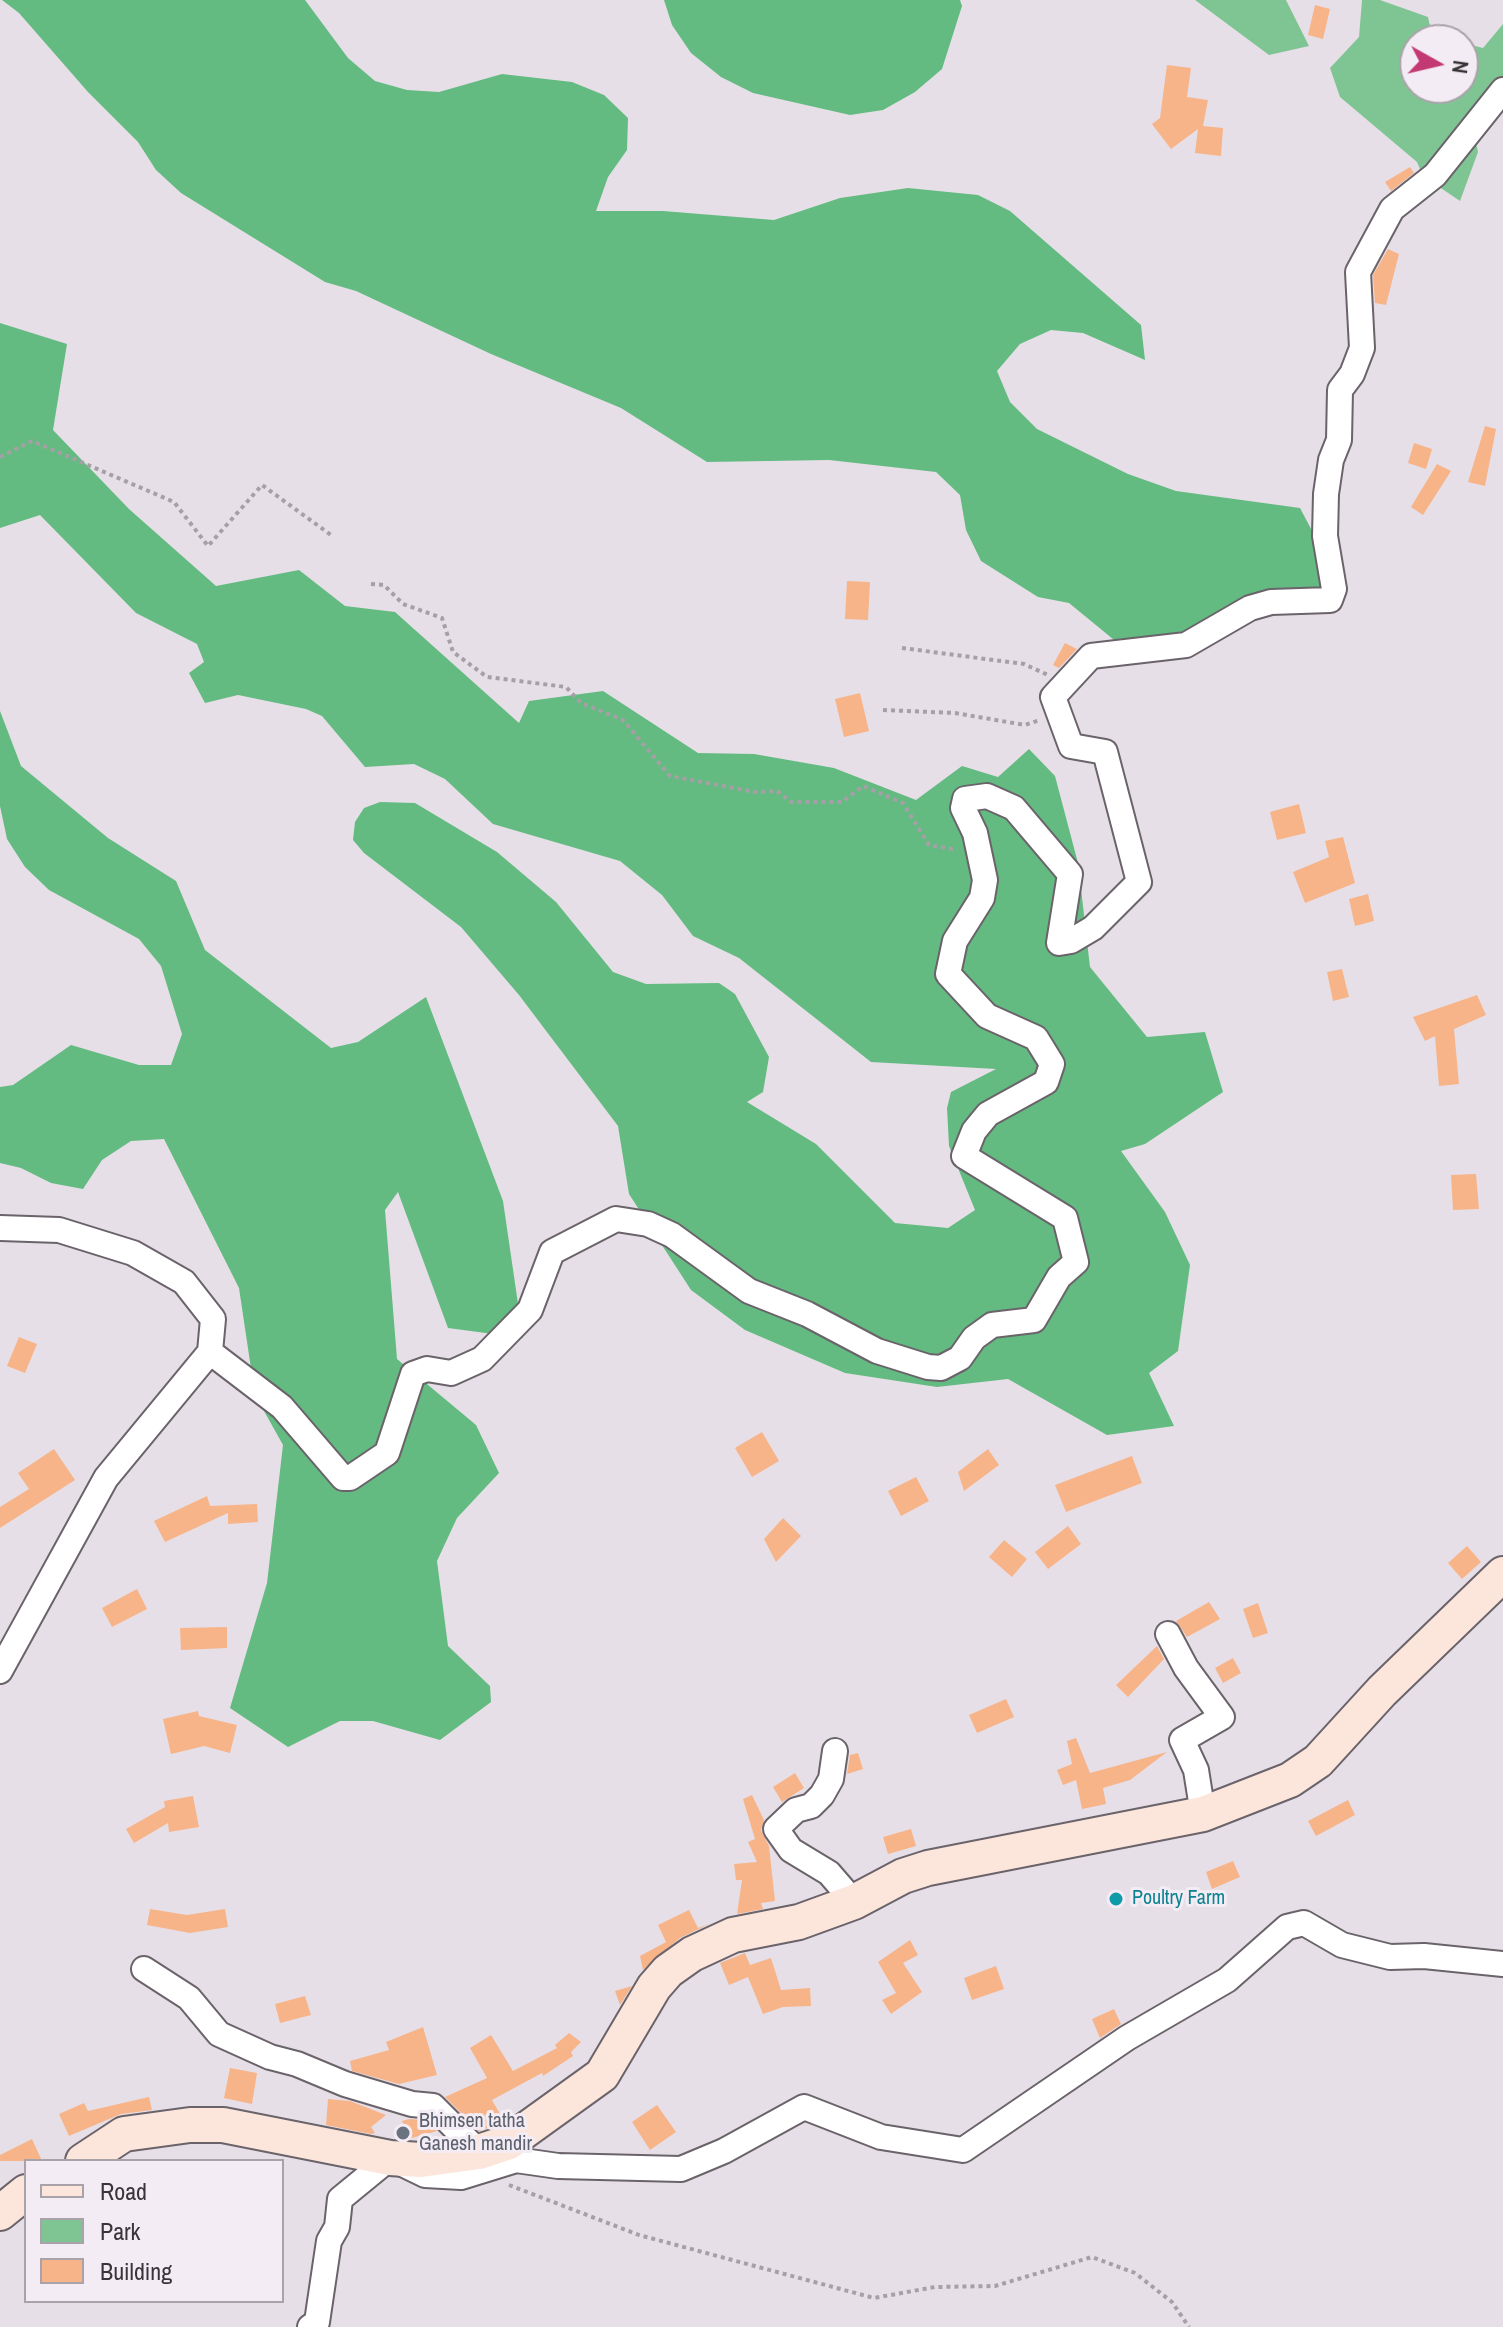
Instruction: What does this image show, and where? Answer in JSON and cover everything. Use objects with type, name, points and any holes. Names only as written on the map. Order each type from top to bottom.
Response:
[{"type":"main road","points":[[86,2159],[124,2134],[190,2125],[223,2125],[390,2158],[480,2163],[602,2075],[654,1987],[668,1971],[692,1954],[733,1935],[799,1922],[854,1902],[903,1876],[928,1868],[1203,1814],[1290,1780],[1318,1761],[1382,1691],[1503,1574]]},
{"type":"main road","points":[[0,2213],[24,2194]]},
{"type":"street","points":[[210,1352],[282,1407],[343,1478],[350,1478],[387,1453],[413,1374],[427,1369],[451,1373],[482,1359],[530,1310],[552,1252],[616,1219],[648,1224],[672,1235],[749,1291],[807,1314],[889,1355],[928,1367],[941,1368],[960,1358],[974,1338],[992,1325],[1034,1320],[1059,1277],[1076,1262],[1065,1218],[964,1156],[974,1131],[988,1114],[1046,1082],[1052,1064],[1036,1038],[987,1016],[948,974],[955,941],[982,898],[985,880],[963,808],[965,799],[987,796],[1002,799],[1014,808],[1070,874],[1059,943],[1071,941],[1093,928],[1139,882],[1105,752],[1071,746],[1053,697],[1091,656],[1186,645],[1250,608],[1271,602],[1330,600],[1334,589],[1325,536],[1326,494],[1331,460],[1339,440],[1340,390],[1352,374],[1362,348],[1358,272],[1392,209],[1435,175],[1503,90]]},
{"type":"street","points":[[0,1228],[59,1230],[133,1253],[184,1282],[213,1319],[210,1352],[106,1478],[0,1671]]},
{"type":"street","points":[[1168,1634],[1186,1668],[1222,1717],[1182,1740],[1196,1770],[1203,1814]]},
{"type":"street","points":[[835,1751],[831,1779],[822,1795],[811,1806],[796,1810],[776,1829],[791,1850],[829,1873],[854,1902]]},
{"type":"street","points":[[144,1969],[189,1998],[219,2034],[270,2057],[297,2064],[345,2084],[412,2104],[433,2106],[480,2163],[516,2160],[558,2166],[681,2169],[724,2151],[804,2107],[881,2137],[963,2150],[1052,2093],[1127,2038],[1227,1980],[1287,1927],[1304,1923],[1342,1945],[1390,1957],[1424,1956],[1503,1964]]},
{"type":"street","points":[[310,2327],[317,2322],[329,2241],[337,2227],[340,2199],[390,2158]]},
{"type":"path","points":[[0,457],[32,441],[174,502],[208,546],[262,485],[331,535]]},
{"type":"path","points":[[371,584],[384,585],[403,604],[442,618],[453,652],[487,677],[566,687],[581,703],[623,720],[670,776],[755,792],[777,791],[791,802],[842,802],[863,786],[903,803],[929,845],[979,854]]},
{"type":"path","points":[[902,648],[1024,664],[1064,683]]},
{"type":"path","points":[[883,710],[955,713],[1025,725],[1061,712]]},
{"type":"path","points":[[480,2163],[639,2235],[874,2298],[935,2287],[995,2286],[1092,2257],[1135,2273],[1172,2302],[1189,2327]]},
{"type":"green space","points":[[2,0],[305,0],[348,58],[375,81],[407,90],[439,92],[502,74],[572,82],[604,95],[628,118],[627,150],[608,177],[596,211],[663,211],[774,220],[840,198],[908,188],[978,195],[1010,211],[1141,325],[1145,360],[1083,333],[1051,330],[1020,344],[997,371],[1010,402],[1037,429],[1128,474],[1176,491],[1300,508],[1319,544],[1326,576],[1318,593],[1187,639],[1119,644],[1069,603],[1038,597],[981,561],[966,530],[960,495],[936,472],[829,460],[707,462],[621,408],[491,354],[356,291],[325,282],[181,193],[156,170],[138,142],[88,92],[19,13]]},
{"type":"green space","points":[[664,0],[960,0],[962,6],[942,69],[915,92],[883,110],[850,115],[753,93],[721,77],[691,53],[672,25]]},
{"type":"green space","points":[[1195,0],[1286,0],[1309,46],[1269,55]]},
{"type":"green space","points":[[1362,0],[1380,0],[1428,17],[1430,24],[1399,24],[1399,104],[1476,104],[1469,111],[1478,152],[1460,201],[1423,176],[1417,162],[1340,97],[1330,68],[1359,37]]},
{"type":"green space","points":[[1503,24],[1503,76],[1479,101],[1479,47],[1483,48]]},
{"type":"green space","points":[[0,323],[67,344],[53,430],[129,509],[216,586],[299,570],[345,606],[395,612],[519,723],[529,701],[603,691],[698,753],[754,754],[834,768],[916,800],[962,766],[998,777],[1029,749],[1055,776],[1078,863],[1090,967],[1147,1037],[1205,1032],[1223,1092],[1145,1144],[1121,1151],[1165,1212],[1190,1265],[1178,1351],[1149,1373],[1174,1426],[1107,1435],[1008,1379],[937,1387],[845,1373],[745,1330],[691,1290],[629,1194],[618,1126],[519,995],[461,927],[364,853],[353,840],[355,822],[364,808],[380,802],[415,803],[497,852],[556,902],[613,972],[646,984],[719,983],[735,994],[769,1057],[763,1092],[747,1102],[816,1144],[895,1223],[948,1228],[975,1210],[949,1146],[947,1108],[951,1092],[996,1069],[871,1062],[739,958],[693,936],[662,895],[620,861],[493,824],[445,779],[414,764],[365,767],[322,716],[306,709],[238,695],[205,703],[189,673],[204,662],[197,644],[136,613],[40,515],[0,528]]},
{"type":"green space","points":[[0,711],[21,766],[108,838],[176,881],[205,950],[331,1048],[358,1042],[426,997],[503,1201],[523,1338],[448,1328],[398,1192],[385,1210],[397,1359],[476,1425],[499,1473],[457,1518],[437,1561],[448,1646],[490,1686],[491,1702],[440,1740],[373,1721],[340,1721],[288,1747],[230,1708],[267,1583],[283,1445],[259,1402],[253,1382],[239,1288],[164,1139],[131,1141],[102,1160],[83,1189],[51,1183],[21,1168],[0,1163],[0,1087],[13,1085],[71,1045],[139,1065],[171,1065],[182,1034],[161,966],[139,939],[49,890],[25,867],[7,839],[0,806]]},
{"type":"building","points":[[1315,5],[1330,9],[1323,39],[1308,35]]},
{"type":"building","points":[[1167,65],[1191,68],[1187,97],[1208,100],[1203,126],[1223,128],[1221,156],[1195,153],[1198,129],[1171,149],[1152,124],[1160,118]]},
{"type":"building","points":[[1410,167],[1414,173],[1391,191],[1385,182]]},
{"type":"building","points":[[1388,249],[1399,254],[1386,305],[1375,303],[1373,275]]},
{"type":"building","points":[[1485,426],[1496,429],[1485,486],[1468,482]]},
{"type":"building","points":[[1414,443],[1432,449],[1426,469],[1408,463]]},
{"type":"building","points":[[1437,464],[1451,471],[1423,515],[1411,507]]},
{"type":"building","points":[[847,581],[870,582],[868,620],[845,619]]},
{"type":"building","points":[[1065,643],[1077,649],[1059,668],[1053,665]]},
{"type":"building","points":[[860,693],[869,731],[844,737],[835,699]]},
{"type":"building","points":[[1299,804],[1306,833],[1277,840],[1270,812]]},
{"type":"building","points":[[1343,837],[1355,883],[1305,903],[1293,872],[1329,857],[1325,841]]},
{"type":"building","points":[[1368,894],[1374,921],[1355,926],[1349,899]]},
{"type":"building","points":[[1342,969],[1349,997],[1333,1001],[1327,972]]},
{"type":"building","points":[[1477,995],[1486,1015],[1454,1029],[1459,1084],[1439,1086],[1435,1036],[1425,1041],[1413,1017]]},
{"type":"building","points":[[1476,1174],[1479,1209],[1453,1210],[1451,1175]]},
{"type":"building","points":[[19,1337],[37,1344],[25,1373],[7,1366]]},
{"type":"building","points":[[762,1432],[779,1461],[752,1477],[735,1448]]},
{"type":"building","points":[[54,1449],[75,1480],[0,1528],[0,1507],[29,1489],[18,1473]]},
{"type":"building","points":[[988,1449],[999,1465],[964,1491],[958,1472]]},
{"type":"building","points":[[1132,1456],[1142,1483],[1066,1512],[1055,1485]]},
{"type":"building","points":[[916,1477],[929,1501],[901,1516],[888,1491]]},
{"type":"building","points":[[207,1496],[210,1506],[257,1504],[258,1522],[228,1524],[228,1513],[165,1542],[154,1521]]},
{"type":"building","points":[[783,1518],[801,1536],[776,1562],[764,1539]]},
{"type":"building","points":[[1068,1526],[1081,1544],[1048,1569],[1035,1552]]},
{"type":"building","points":[[1004,1540],[1027,1559],[1012,1577],[989,1557]]},
{"type":"building","points":[[1467,1546],[1481,1562],[1462,1579],[1448,1563]]},
{"type":"building","points":[[137,1589],[147,1609],[112,1627],[102,1608]]},
{"type":"building","points":[[1209,1602],[1220,1619],[1187,1637],[1176,1621]]},
{"type":"building","points":[[1258,1603],[1268,1633],[1253,1638],[1243,1609]]},
{"type":"building","points":[[227,1627],[227,1648],[181,1650],[180,1628]]},
{"type":"building","points":[[1157,1646],[1164,1659],[1128,1697],[1116,1685]]},
{"type":"building","points":[[1233,1658],[1241,1673],[1223,1683],[1215,1668]]},
{"type":"building","points":[[1006,1699],[1014,1717],[977,1733],[969,1715]]},
{"type":"building","points":[[198,1711],[199,1716],[237,1725],[230,1753],[204,1746],[171,1754],[163,1719]]},
{"type":"building","points":[[1076,1738],[1090,1773],[1167,1752],[1130,1780],[1103,1788],[1106,1804],[1082,1809],[1076,1780],[1063,1785],[1057,1770],[1072,1764],[1067,1741]]},
{"type":"building","points":[[858,1753],[863,1769],[847,1774],[850,1755]]},
{"type":"building","points":[[795,1773],[804,1788],[782,1802],[773,1787]]},
{"type":"building","points":[[752,1795],[764,1820],[761,1830],[769,1846],[775,1901],[761,1903],[763,1909],[737,1914],[742,1880],[736,1880],[734,1864],[757,1862],[748,1842],[755,1839],[743,1799]]},
{"type":"building","points":[[193,1796],[199,1827],[169,1832],[168,1823],[134,1843],[126,1829],[165,1807],[164,1801]]},
{"type":"building","points":[[1348,1800],[1355,1815],[1316,1836],[1308,1821]]},
{"type":"building","points":[[911,1829],[916,1846],[888,1854],[883,1837]]},
{"type":"building","points":[[1233,1861],[1240,1877],[1212,1889],[1206,1872]]},
{"type":"building","points":[[150,1909],[187,1915],[225,1909],[228,1927],[190,1933],[147,1925]]},
{"type":"building","points":[[689,1910],[698,1928],[709,1924],[680,1938],[643,1970],[640,1956],[666,1942],[658,1925]]},
{"type":"building","points":[[910,1940],[918,1955],[903,1963],[922,1992],[891,2014],[882,2000],[896,1993],[878,1962]]},
{"type":"building","points":[[745,1953],[750,1965],[771,1958],[781,1990],[810,1988],[811,2006],[783,2007],[763,2014],[748,1977],[729,1985],[720,1963]]},
{"type":"building","points":[[996,1966],[1004,1989],[972,2000],[964,1978]]},
{"type":"building","points":[[632,1986],[620,2005],[615,1991]]},
{"type":"building","points":[[305,1996],[311,2015],[280,2023],[275,2004]]},
{"type":"building","points":[[1114,2009],[1121,2024],[1100,2038],[1092,2019]]},
{"type":"building","points":[[423,2027],[437,2075],[399,2084],[352,2071],[350,2061],[389,2050],[386,2042]]},
{"type":"building","points":[[569,2033],[581,2042],[571,2052],[573,2056],[543,2076],[542,2073],[492,2100],[504,2121],[500,2124],[479,2131],[445,2097],[487,2078],[470,2048],[491,2035],[513,2071],[557,2048],[555,2045]]},
{"type":"building","points":[[230,2068],[257,2073],[252,2104],[224,2098]]},
{"type":"building","points":[[149,2097],[152,2110],[121,2114],[69,2136],[59,2114],[84,2103],[88,2111]]},
{"type":"building","points":[[328,2099],[350,2101],[386,2115],[371,2127],[375,2133],[371,2134],[326,2125]]},
{"type":"building","points":[[657,2105],[676,2132],[650,2150],[632,2122]]},
{"type":"building","points":[[426,2120],[437,2131],[408,2139],[402,2121]]},
{"type":"building","points":[[32,2139],[41,2159],[0,2161],[0,2155]]},
{"type":"place","name":"Poultry Farm","points":[[1116,1899]]},
{"type":"place","name":"Bhimsen tatha Ganesh mandir","points":[[403,2133]]}]
